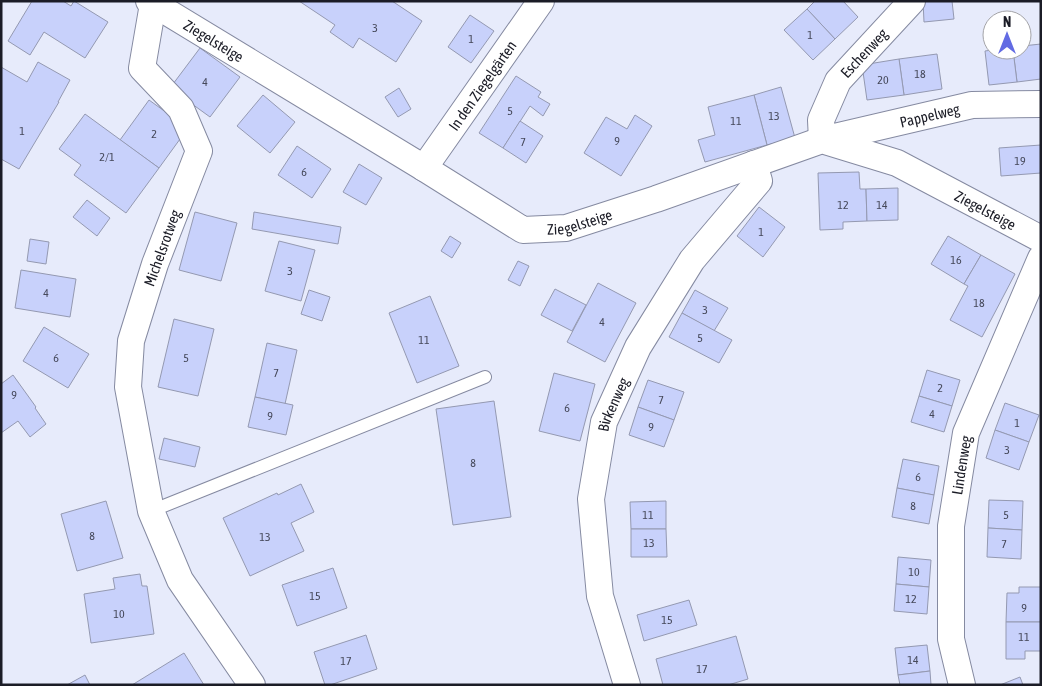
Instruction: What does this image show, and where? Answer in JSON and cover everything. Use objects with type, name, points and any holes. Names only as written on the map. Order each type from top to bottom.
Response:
[{"type":"street","name":"In den Ziegelgärten","points":[[424,168],[541,1]]},
{"type":"street","name":"Eschenweg","points":[[822,140],[821,120],[838,81],[912,1]]},
{"type":"street","name":"Ziegelsteige","points":[[151,2],[523,230],[566,228],[656,199],[822,140],[897,163],[1041,239]]},
{"type":"street","name":"Michelsrotweg","points":[[151,2],[142,68],[181,109],[199,151],[155,264],[131,341],[128,388],[151,511],[180,580],[252,685]]},
{"type":"street","name":"Pappelweg","points":[[822,140],[972,105],[1041,104]]},
{"type":"street","name":"Birkenweg","points":[[627,685],[600,596],[591,500],[604,422],[638,347],[692,260],[759,182],[754,164]]},
{"type":"street","name":"Lindenweg","points":[[962,685],[951,639],[951,526],[966,433],[1041,258]]},
{"type":"lane","points":[[151,511],[484,377]]},
{"type":"building","points":[[32,1],[63,1],[71,6],[74,1],[108,22],[85,58],[44,32],[30,55],[8,41]]},
{"type":"building","points":[[299,1],[392,1],[422,21],[396,62],[359,38],[353,48],[330,32],[335,25]]},
{"type":"building","points":[[815,1],[843,1],[858,17],[835,39],[807,9]]},
{"type":"building","points":[[923,1],[952,1],[954,19],[924,22]]},
{"type":"building","points":[[807,9],[835,39],[813,60],[784,30]]},
{"type":"building","points":[[470,15],[494,31],[471,63],[448,47]]},
{"type":"building","points":[[1041,44],[1041,79],[1017,82],[1014,60],[1032,60],[1032,45]]},
{"type":"building","points":[[200,48],[240,77],[210,117],[170,88]]},
{"type":"building","points":[[937,54],[942,89],[904,95],[899,59]]},
{"type":"building","points":[[899,59],[904,95],[867,100],[862,65]]},
{"type":"building","points":[[986,60],[1014,60],[1017,82],[989,85]]},
{"type":"building","points":[[38,62],[70,80],[19,169],[1,159],[1,67],[27,82]]},
{"type":"building","points":[[516,76],[541,92],[538,97],[550,104],[543,116],[530,106],[503,148],[479,133]]},
{"type":"building","points":[[781,87],[795,138],[767,145],[754,95]]},
{"type":"building","points":[[399,88],[411,109],[398,117],[385,97]]},
{"type":"building","points":[[263,95],[295,122],[270,153],[237,126]]},
{"type":"building","points":[[754,95],[767,145],[705,162],[698,140],[715,135],[708,107]]},
{"type":"building","points":[[149,100],[188,128],[159,168],[120,140]]},
{"type":"building","points":[[85,114],[159,168],[126,213],[74,175],[81,165],[59,149]]},
{"type":"building","points":[[635,115],[652,126],[621,176],[584,153],[606,117],[627,129]]},
{"type":"building","points":[[520,121],[543,136],[526,163],[503,148]]},
{"type":"building","points":[[1041,145],[1041,173],[1001,176],[999,148]]},
{"type":"building","points":[[297,146],[331,169],[312,198],[278,175]]},
{"type":"building","points":[[359,164],[382,178],[366,205],[343,192]]},
{"type":"building","points":[[859,172],[860,189],[866,189],[867,221],[843,222],[843,229],[820,230],[818,173]]},
{"type":"building","points":[[898,188],[898,220],[867,221],[866,189]]},
{"type":"building","points":[[87,200],[110,218],[97,236],[73,217]]},
{"type":"building","points":[[759,207],[785,227],[763,257],[737,236]]},
{"type":"building","points":[[195,212],[237,223],[221,281],[179,270]]},
{"type":"building","points":[[254,212],[341,227],[338,244],[252,229]]},
{"type":"building","points":[[450,236],[461,243],[452,258],[441,251]]},
{"type":"building","points":[[948,236],[981,255],[964,284],[931,264]]},
{"type":"building","points":[[30,239],[49,242],[46,264],[27,261]]},
{"type":"building","points":[[279,241],[315,250],[301,301],[265,291]]},
{"type":"building","points":[[981,255],[1015,274],[982,337],[950,320],[968,286],[964,284]]},
{"type":"building","points":[[518,261],[529,266],[520,286],[508,280]]},
{"type":"building","points":[[21,270],[76,279],[70,317],[15,308]]},
{"type":"building","points":[[598,283],[636,303],[605,362],[567,342]]},
{"type":"building","points":[[555,289],[586,305],[572,331],[541,315]]},
{"type":"building","points":[[309,290],[330,297],[322,321],[301,314]]},
{"type":"building","points":[[695,290],[728,308],[714,331],[682,313]]},
{"type":"building","points":[[430,296],[459,366],[417,383],[389,313]]},
{"type":"building","points":[[682,313],[732,340],[719,363],[669,337]]},
{"type":"building","points":[[174,319],[214,329],[198,396],[158,387]]},
{"type":"building","points":[[44,327],[89,354],[68,388],[23,361]]},
{"type":"building","points":[[267,343],[297,350],[285,404],[255,397]]},
{"type":"building","points":[[927,370],[960,380],[952,406],[919,396]]},
{"type":"building","points":[[554,373],[595,384],[580,441],[539,431]]},
{"type":"building","points":[[13,375],[46,424],[30,437],[18,421],[1,433],[1,384]]},
{"type":"building","points":[[648,380],[684,392],[674,420],[638,407]]},
{"type":"building","points":[[919,396],[952,406],[944,432],[911,422]]},
{"type":"building","points":[[255,397],[293,405],[286,435],[248,427]]},
{"type":"building","points":[[494,401],[511,517],[453,525],[436,409]]},
{"type":"building","points":[[1005,403],[1039,415],[1029,442],[995,430]]},
{"type":"building","points":[[638,407],[674,420],[664,447],[629,435]]},
{"type":"building","points":[[995,430],[1029,442],[1019,470],[986,458]]},
{"type":"building","points":[[164,438],[200,447],[195,467],[159,459]]},
{"type":"building","points":[[903,459],[939,466],[934,495],[897,488]]},
{"type":"building","points":[[301,484],[314,512],[291,523],[304,551],[250,576],[223,518]]},
{"type":"building","points":[[897,488],[934,495],[929,524],[892,517]]},
{"type":"building","points":[[989,500],[1023,501],[1022,530],[988,528]]},
{"type":"building","points":[[106,501],[123,558],[77,571],[61,514]]},
{"type":"building","points":[[666,501],[666,529],[631,529],[630,502]]},
{"type":"building","points":[[988,528],[1022,530],[1021,559],[987,557]]},
{"type":"building","points":[[631,529],[666,529],[667,557],[631,557]]},
{"type":"building","points":[[898,557],[931,560],[929,587],[896,584]]},
{"type":"building","points":[[333,568],[347,608],[297,626],[282,585]]},
{"type":"building","points":[[140,574],[142,586],[147,586],[154,634],[91,643],[84,594],[115,589],[113,578]]},
{"type":"building","points":[[896,584],[929,587],[927,614],[894,611]]},
{"type":"building","points":[[1019,587],[1041,587],[1041,622],[1006,622],[1007,593],[1019,593]]},
{"type":"building","points":[[689,600],[697,625],[644,641],[637,615]]},
{"type":"building","points":[[1006,622],[1041,622],[1041,651],[1025,651],[1025,659],[1006,659]]},
{"type":"building","points":[[366,635],[377,669],[325,685],[314,652]]},
{"type":"building","points":[[736,636],[748,679],[728,685],[663,685],[656,659]]},
{"type":"building","points":[[927,645],[930,671],[898,675],[895,648]]},
{"type":"building","points":[[184,653],[204,685],[132,685]]},
{"type":"building","points":[[930,671],[931,685],[900,685],[898,675]]},
{"type":"building","points":[[85,675],[90,685],[67,685]]},
{"type":"building","points":[[1020,677],[1023,685],[1000,685]]}]
